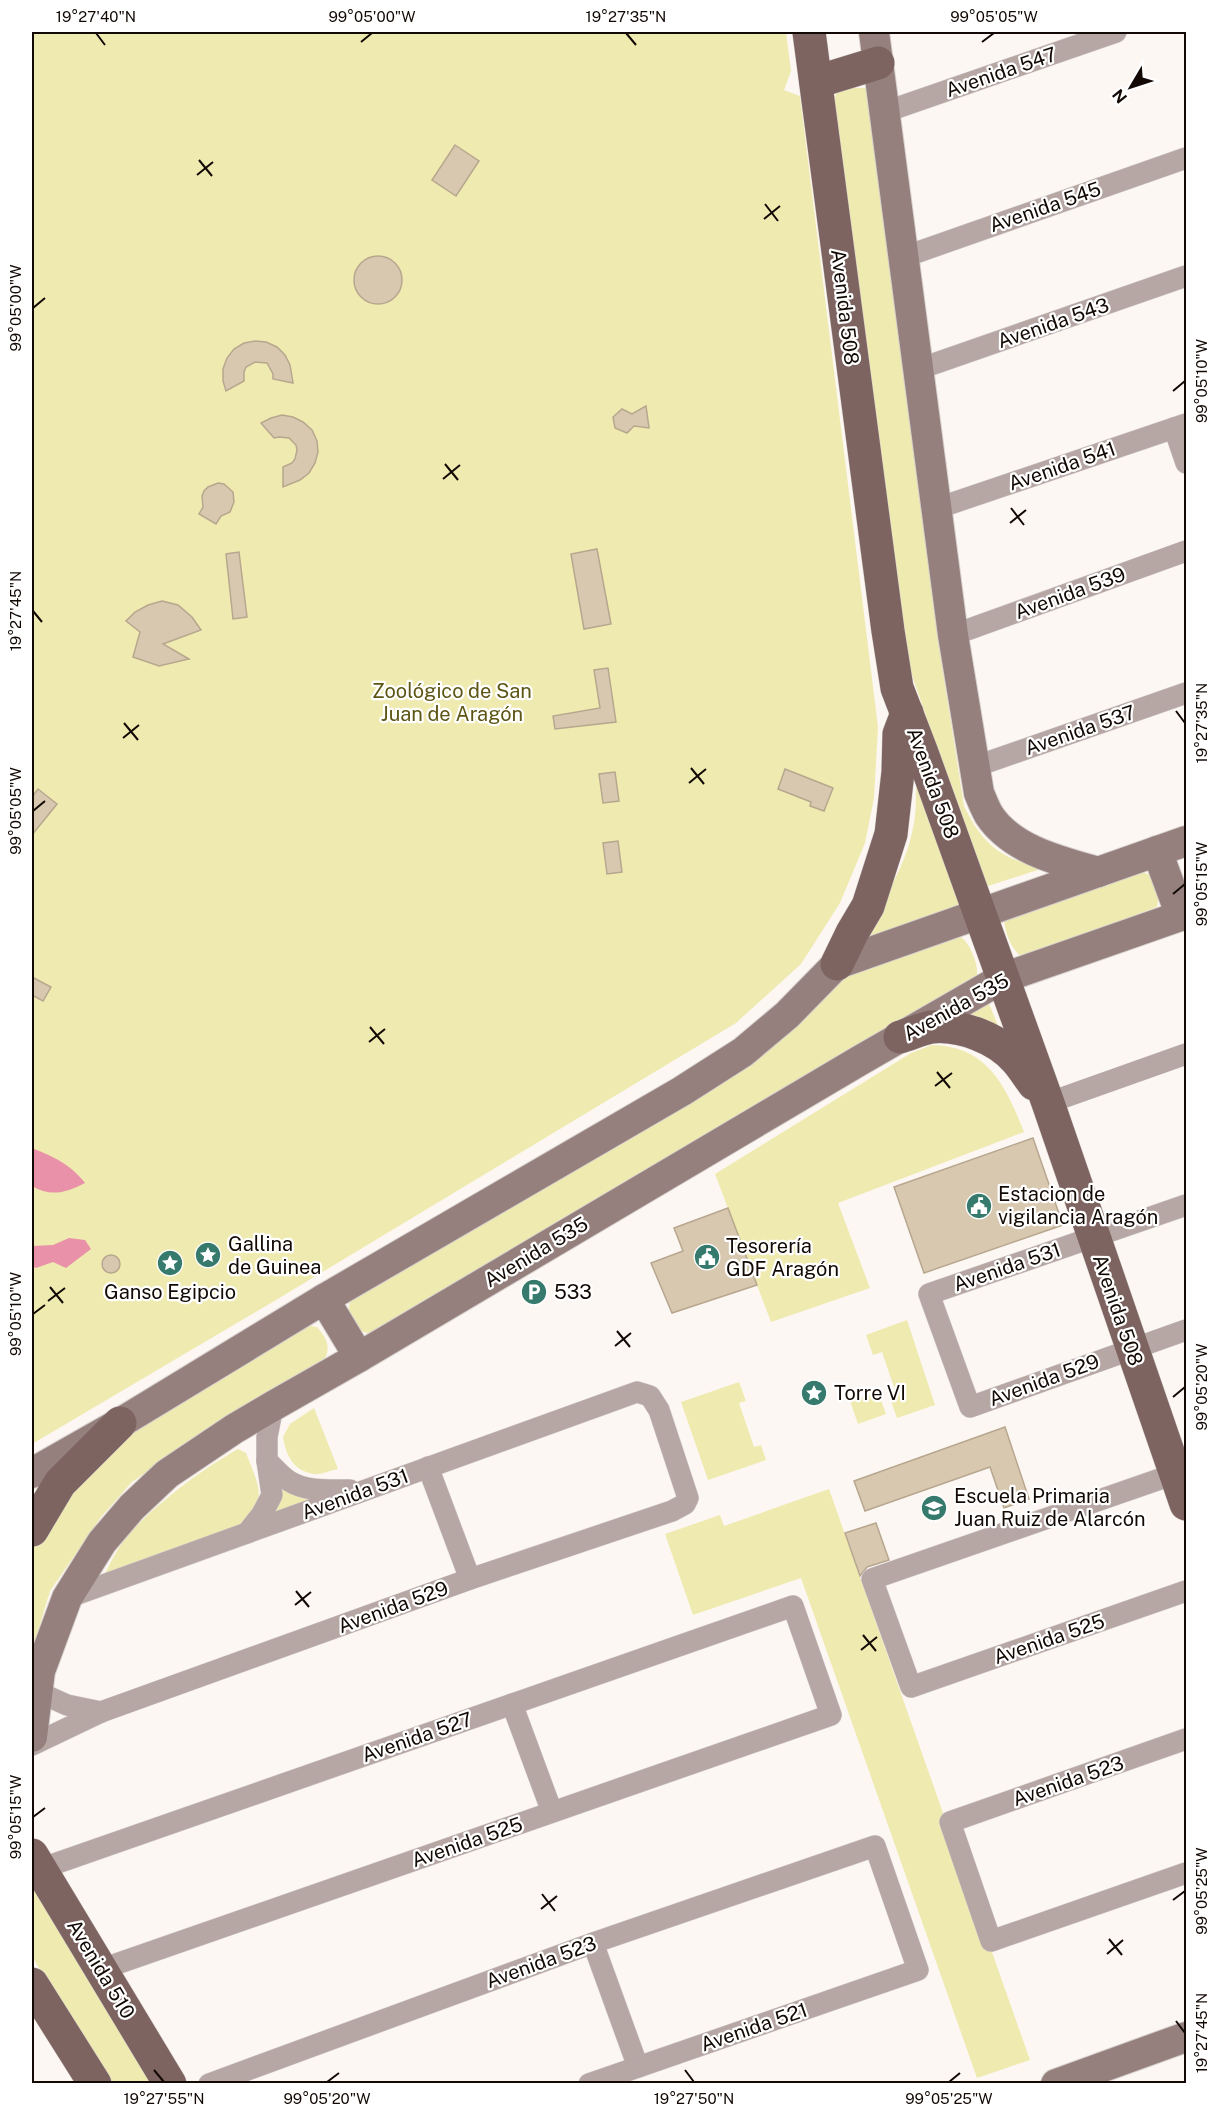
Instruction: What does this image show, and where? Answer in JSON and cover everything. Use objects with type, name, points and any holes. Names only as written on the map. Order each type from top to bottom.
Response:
[{"type":"main road","name":"Avenida 508","points":[[809,32],[897,688],[1048,1103],[1132,1349],[1181,1472],[1186,1504]]},
{"type":"main road","points":[[816,82],[876,47]]},
{"type":"main road","points":[[837,964],[868,906],[891,834],[898,772],[899,734],[907,713]]},
{"type":"main road","points":[[900,1037],[930,1027],[952,1027],[977,1034],[1016,1059],[1048,1103]]},
{"type":"main road","points":[[32,1530],[60,1483],[120,1423]]},
{"type":"main road","name":"Avenida 510","points":[[34,1863],[102,1969],[170,2084]]},
{"type":"main road","points":[[32,1984],[95,2084]]},
{"type":"street","name":"Avenida 547","points":[[885,112],[1116,32]]},
{"type":"street","name":"Avenida 508","points":[[876,47],[953,635],[979,794],[989,815],[1004,831],[1031,850],[1098,872]]},
{"type":"street","name":"Avenida 545","points":[[904,257],[1186,158]]},
{"type":"street","name":"Avenida 543","points":[[919,369],[1186,276]]},
{"type":"street","name":"Avenida 541","points":[[938,507],[1180,426]]},
{"type":"street","points":[[1180,426],[1186,463]]},
{"type":"street","name":"Avenida 539","points":[[953,635],[1186,551]]},
{"type":"street","name":"Avenida 537","points":[[974,767],[1186,693]]},
{"type":"street","points":[[32,1473],[735,1058],[787,1015],[837,964],[1186,841]]},
{"type":"street","points":[[1157,852],[1184,915]]},
{"type":"street","name":"Avenida 535","points":[[32,1737],[40,1671],[68,1598],[102,1542],[132,1508],[168,1474],[234,1429],[1003,978],[1184,915]]},
{"type":"street","points":[[1048,1103],[1186,1054]]},
{"type":"street","name":"Avenida 531","points":[[970,1407],[929,1294],[1186,1205]]},
{"type":"street","points":[[324,1299],[359,1357]]},
{"type":"street","name":"Avenida 529","points":[[970,1407],[1186,1330]]},
{"type":"street","name":"Avenida 531","points":[[68,1598],[637,1392],[650,1396],[659,1410],[686,1488],[688,1498],[686,1504]]},
{"type":"street","points":[[247,1533],[262,1514],[272,1495],[267,1461],[267,1437],[273,1406]]},
{"type":"street","points":[[267,1461],[289,1481],[305,1487],[321,1490],[363,1491]]},
{"type":"street","points":[[429,1467],[470,1579]]},
{"type":"street","name":"Avenida 525","points":[[1181,1472],[872,1579],[911,1687],[1186,1591]]},
{"type":"street","name":"Avenida 529","points":[[32,1745],[101,1712],[470,1579],[672,1511],[686,1504]]},
{"type":"street","name":"Avenida 527","points":[[34,1863],[512,1704],[793,1606],[831,1715]]},
{"type":"street","points":[[36,1691],[67,1705],[101,1712]]},
{"type":"street","points":[[512,1704],[552,1812]]},
{"type":"street","name":"Avenida 525","points":[[102,1969],[831,1715]]},
{"type":"street","name":"Avenida 523","points":[[1186,1739],[950,1822],[991,1941],[1186,1873]]},
{"type":"street","name":"Avenida 523","points":[[209,2084],[593,1943],[875,1845],[918,1970]]},
{"type":"street","points":[[593,1943],[638,2067]]},
{"type":"street","name":"Avenida 521","points":[[589,2084],[918,1970]]},
{"type":"street","points":[[1056,2084],[1186,2037]]},
{"type":"green space","name":"Zoológico de San Juan de Aragón","points":[[32,32],[786,32],[791,71],[784,90],[800,96],[878,727],[874,798],[865,843],[840,903],[801,964],[736,1023],[32,1444]]},
{"type":"green space","points":[[844,88],[865,88],[871,94],[877,120],[937,634],[964,806],[978,831],[995,848],[1016,860],[1044,868],[985,887],[905,655],[832,107],[836,94]]},
{"type":"green space","points":[[916,783],[961,905],[855,944],[892,884],[907,851],[915,816]]},
{"type":"green space","points":[[1130,872],[1143,872],[1152,878],[1158,892],[1157,907],[1035,953],[1019,955],[1013,947],[1004,919]]},
{"type":"green space","points":[[958,935],[966,942],[974,958],[977,975],[972,979],[371,1334],[358,1330],[351,1322],[349,1305],[351,1298],[826,984]]},
{"type":"green space","points":[[988,1001],[1001,1033],[954,1018]]},
{"type":"green space","points":[[932,1045],[951,1047],[981,1061],[1002,1085],[1024,1132],[838,1203],[870,1288],[771,1322],[715,1174],[911,1053]]},
{"type":"green space","points":[[907,1320],[935,1405],[897,1418],[890,1398],[897,1396],[882,1352],[873,1355],[866,1335]]},
{"type":"green space","points":[[305,1325],[317,1327],[326,1340],[328,1349],[322,1364],[168,1457],[132,1482],[101,1517],[50,1591],[32,1651],[32,1549],[49,1517],[111,1448],[148,1420]]},
{"type":"green space","points":[[739,1382],[746,1401],[739,1403],[754,1447],[761,1445],[766,1460],[708,1480],[681,1402]]},
{"type":"green space","points":[[878,1392],[886,1414],[858,1424],[850,1401]]},
{"type":"green space","points":[[314,1408],[338,1469],[317,1474],[296,1466],[286,1450],[283,1437],[290,1424]]},
{"type":"green space","points":[[238,1449],[246,1453],[259,1493],[258,1501],[248,1518],[237,1526],[103,1578],[121,1544],[152,1511],[210,1466]]},
{"type":"green space","points":[[278,1481],[316,1499],[269,1519]]},
{"type":"green space","points":[[829,1489],[1030,2060],[977,2078],[801,1578],[693,1615],[665,1534],[720,1515],[724,1526]]},
{"type":"green space","points":[[32,1878],[160,2083],[105,2083],[32,1956]]},
{"type":"shaded area","points":[[32,1148],[61,1162],[85,1183],[52,1193],[32,1186]]},
{"type":"shaded area","points":[[69,1238],[85,1240],[91,1249],[66,1268],[53,1262],[36,1268],[32,1266],[32,1246],[53,1245]]},
{"type":"building","points":[[455,145],[479,161],[456,196],[432,180]]},
{"type":"building","points":[[373,256],[383,256],[398,266],[402,280],[401,289],[392,300],[383,304],[373,304],[358,294],[354,285],[354,275],[364,260]]},
{"type":"building","points":[[266,342],[277,347],[285,355],[290,365],[293,383],[273,379],[267,363],[255,362],[246,367],[244,381],[226,391],[223,369],[227,358],[234,349],[244,343]]},
{"type":"building","points":[[646,406],[649,428],[634,426],[627,433],[615,428],[613,417],[622,409],[632,414]]},
{"type":"building","points":[[282,415],[303,422],[312,430],[317,441],[318,452],[309,473],[300,480],[283,487],[283,467],[295,459],[296,445],[289,438],[274,438],[261,423]]},
{"type":"building","points":[[218,483],[224,484],[233,492],[234,502],[230,512],[221,516],[216,524],[199,514],[203,507],[204,491]]},
{"type":"building","points":[[597,549],[611,624],[584,629],[571,554]]},
{"type":"building","points":[[239,552],[247,617],[233,619],[226,554]]},
{"type":"building","points":[[162,601],[178,605],[192,617],[201,630],[163,644],[189,659],[159,666],[133,657],[140,632],[126,621],[135,612]]},
{"type":"building","points":[[608,668],[616,722],[555,729],[553,716],[600,708],[594,670]]},
{"type":"building","points":[[785,769],[833,788],[824,811],[810,806],[811,802],[778,789]]},
{"type":"building","points":[[615,772],[619,801],[603,803],[599,774]]},
{"type":"building","points":[[38,789],[57,804],[32,835],[32,797]]},
{"type":"building","points":[[618,841],[622,872],[607,874],[603,843]]},
{"type":"building","points":[[32,977],[51,987],[43,1001],[32,995]]},
{"type":"building","name":"Estacion de vigilancia Aragón","points":[[1033,1138],[1063,1225],[924,1273],[894,1187]]},
{"type":"building","name":"Tesorería GDF Aragón","points":[[728,1208],[757,1285],[672,1313],[651,1263],[683,1251],[674,1228]]},
{"type":"building","points":[[107,1255],[115,1255],[120,1260],[118,1271],[107,1273],[102,1268],[102,1260]]},
{"type":"building","points":[[1005,1427],[1029,1499],[1004,1508],[990,1467],[865,1511],[854,1481]]},
{"type":"building","points":[[876,1523],[889,1560],[867,1567],[860,1576],[845,1533]]},
{"type":"place","name":"Estacion de vigilancia Aragón","points":[[979,1206]]},
{"type":"place","name":"Gallina de Guinea","points":[[208,1255]]},
{"type":"place","name":"Tesorería GDF Aragón","points":[[707,1257]]},
{"type":"place","name":"Ganso Egipcio","points":[[170,1263]]},
{"type":"place","name":"533","points":[[534,1292]]},
{"type":"place","name":"Torre VI","points":[[814,1393]]},
{"type":"place","name":"Escuela Primaria Juan Ruiz de Alarcón","points":[[934,1508]]}]
